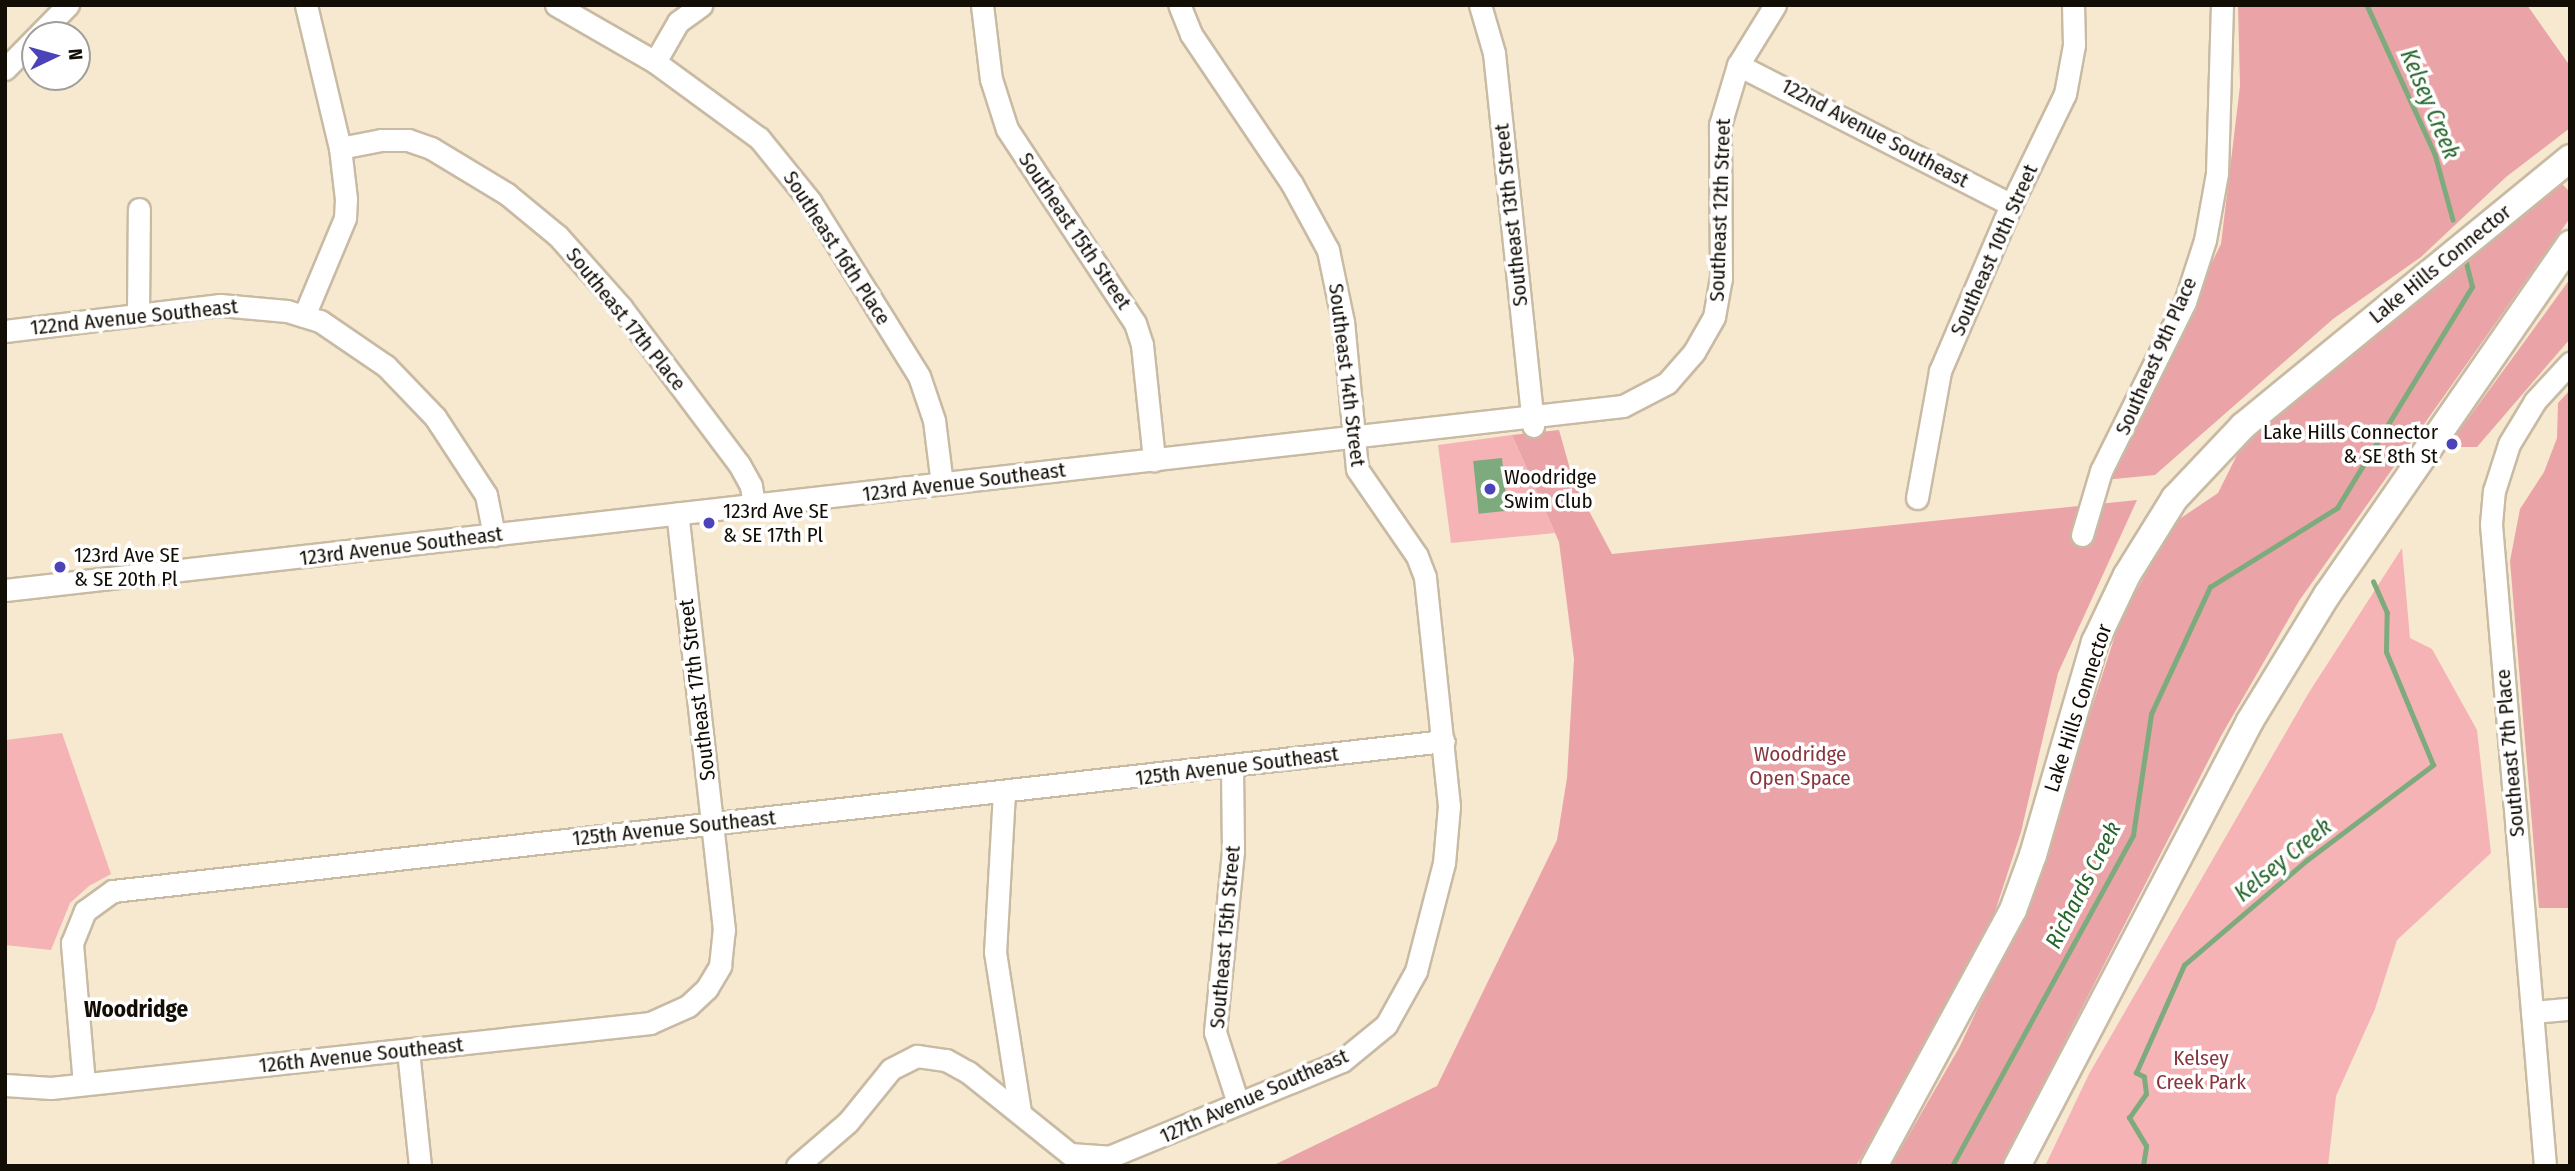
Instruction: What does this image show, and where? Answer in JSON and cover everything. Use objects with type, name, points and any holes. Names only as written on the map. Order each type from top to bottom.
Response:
[{"type":"main road","name":"Lake Hills Connector","points":[[1874,1166],[2013,910],[2034,855],[2095,642],[2163,516],[2196,472],[2243,426],[2570,158]]},
{"type":"main road","points":[[2017,1166],[2250,721],[2327,595],[2570,244]]},
{"type":"street","points":[[5,69],[68,5]]},
{"type":"street","points":[[304,316],[345,218],[340,148],[306,5]]},
{"type":"street","name":"Southeast 16th Place","points":[[556,5],[655,62],[759,138],[810,201],[923,385],[934,420],[943,484]]},
{"type":"street","points":[[655,62],[678,22],[701,5]]},
{"type":"street","name":"Southeast 15th Street","points":[[982,5],[991,79],[1007,129],[1135,323],[1142,345],[1154,460]]},
{"type":"street","name":"Southeast 14th Street","points":[[1179,5],[1191,34],[1292,184],[1328,250],[1343,321],[1353,439],[1363,483],[1407,539],[1425,577],[1444,741],[1448,806],[1444,863],[1428,933]]},
{"type":"street","name":"Southeast 13th Street","points":[[1480,5],[1494,53],[1532,422]]},
{"type":"street","name":"Southeast 12th Street","points":[[1667,383],[1694,352],[1719,299],[1720,125],[1738,65],[1775,5]]},
{"type":"street","name":"Southeast 10th Street","points":[[1917,498],[1940,372],[2011,205],[2065,94],[2074,45],[2073,5]]},
{"type":"street","name":"Southeast 9th Place","points":[[2082,535],[2101,471],[2181,312],[2205,240],[2217,173],[2222,5]]},
{"type":"street","name":"122nd Avenue Southeast","points":[[1738,65],[1778,82],[2011,205]]},
{"type":"street","name":"Southeast 17th Place","points":[[340,148],[381,140],[408,140],[431,148],[507,194],[558,236],[621,307],[739,464],[751,486],[754,506]]},
{"type":"street","points":[[138,314],[139,209]]},
{"type":"street","name":"122nd Avenue Southeast","points":[[5,331],[138,314],[245,306],[304,316],[359,344],[435,416],[485,495],[494,535]]},
{"type":"street","name":"Southeast 7th Place","points":[[2545,1166],[2491,524],[2494,491],[2509,443],[2535,401],[2570,363]]},
{"type":"street","name":"123rd Avenue Southeast","points":[[5,590],[1154,460],[1532,422],[1623,405],[1667,383]]},
{"type":"street","name":"Southeast 17th Street","points":[[677,514],[724,930],[720,966],[707,988]]},
{"type":"street","name":"125th Avenue Southeast","points":[[84,1084],[72,943],[85,911],[113,891],[1232,768],[1444,741]]},
{"type":"street","name":"Southeast 15th Street","points":[[1232,768],[1233,851],[1215,1032],[1238,1103]]},
{"type":"street","points":[[1004,792],[996,952],[1020,1111]]},
{"type":"street","name":"127th Avenue Southeast","points":[[797,1166],[848,1122],[891,1069],[917,1056],[946,1059],[1020,1111],[1058,1148],[1094,1159],[1129,1150],[1238,1103],[1315,1074],[1371,1041],[1399,1007],[1428,933]]},
{"type":"street","name":"126th Avenue Southeast","points":[[5,1085],[28,1090],[650,1023],[688,1006],[707,988]]},
{"type":"street","points":[[2532,1012],[2570,1009]]},
{"type":"street","points":[[408,1050],[420,1166]]},
{"type":"green space","points":[[2238,5],[2527,5],[2570,66],[2570,128],[2506,177],[2421,257],[2333,319],[2155,475],[2104,480],[2221,244],[2240,86]]},
{"type":"green space","points":[[2561,183],[2570,192],[2570,218],[2299,601],[2221,736],[2001,1166],[1891,1166],[1960,1046],[2033,891],[2120,620],[2175,522],[2218,493],[2242,445]]},
{"type":"green space","points":[[2570,279],[2570,339],[2477,447],[2461,447],[2457,434]]},
{"type":"green space","points":[[2570,390],[2570,908],[2539,908],[2510,561],[2520,509],[2544,472],[2557,438],[2558,403]]},
{"type":"green space","name":"Woodridge Open Space","points":[[1559,430],[1574,483],[1612,554],[2137,500],[2058,673],[2021,832],[1989,930],[1856,1166],[1272,1166],[1437,1086],[1557,840],[1567,778],[1574,659],[1559,542],[1512,435]]},
{"type":"green space","name":"Woodridge Swim Club","points":[[1512,435],[1555,533],[1451,543],[1438,445]]},
{"type":"green space","name":"Kelsey Creek Park","points":[[2402,548],[2410,638],[2432,649],[2477,730],[2491,853],[2397,940],[2375,1009],[2336,1096],[2328,1166],[2045,1166],[2089,1074],[2308,694]]},
{"type":"green space","points":[[62,733],[111,874],[89,886],[70,903],[51,950],[5,945],[5,740]]},
{"type":"shaded area","points":[[1502,458],[1508,511],[1479,514],[1473,461]]},
{"type":"waterway","name":"Kelsey Creek","points":[[2367,5],[2435,154],[2453,220]]},
{"type":"waterway","name":"Richards Creek","points":[[1952,1166],[2133,835],[2151,714],[2210,587],[2337,508],[2472,287],[2465,259]]},
{"type":"waterway","name":"Kelsey Creek","points":[[2143,1166],[2146,1146],[2129,1118],[2146,1094],[2144,1077],[2136,1073],[2184,965],[2307,860],[2433,765],[2386,652],[2387,613],[2373,582]]},
{"type":"place","name":"Lake Hills Connector & SE 8th St","points":[[2452,444]]},
{"type":"place","name":"Woodridge Swim Club","points":[[1490,489]]},
{"type":"place","name":"123rd Ave SE & SE 17th Pl","points":[[709,523]]},
{"type":"place","name":"123rd Ave SE & SE 20th Pl","points":[[60,567]]},
{"type":"district","name":"Woodridge","points":[[136,1009]]}]
